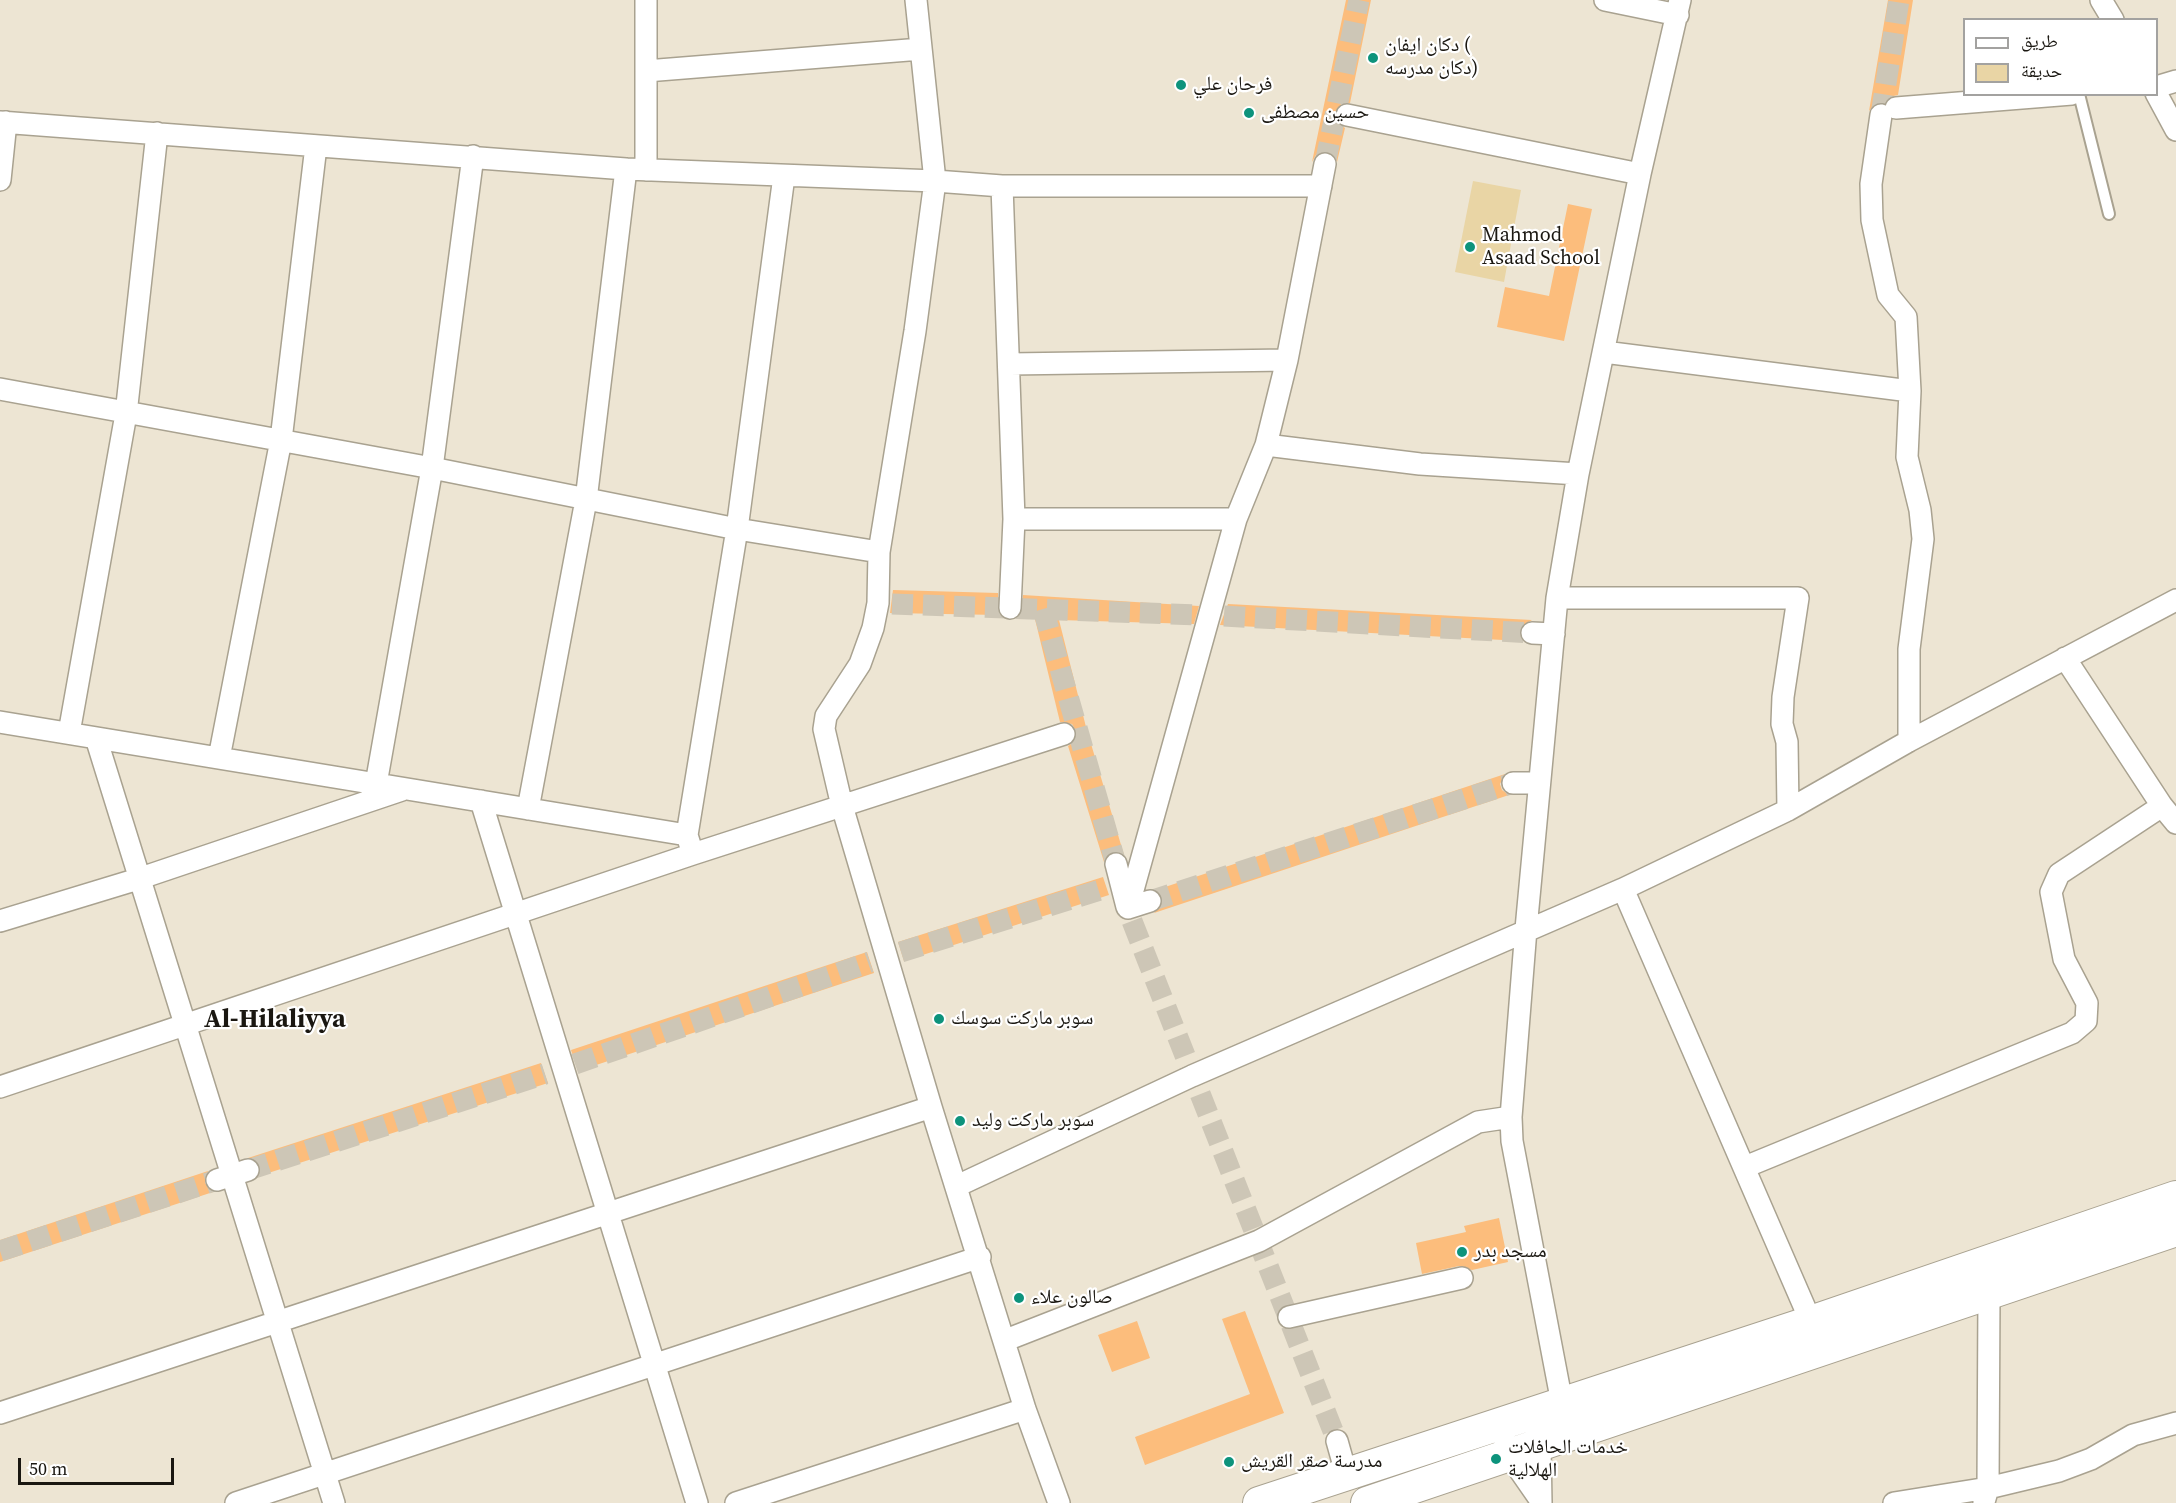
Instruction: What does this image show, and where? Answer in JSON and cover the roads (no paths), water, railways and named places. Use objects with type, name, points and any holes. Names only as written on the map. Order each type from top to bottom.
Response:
[{"type":"main road","points":[[1259,1503],[1810,1322],[2176,1197]]},
{"type":"main road","points":[[1367,1503],[1509,1455],[1540,1447],[2176,1230]]},
{"type":"street","points":[[528,809],[586,500],[636,170],[646,71],[646,0]]},
{"type":"street","points":[[916,0],[935,181],[915,331],[879,552],[885,604],[867,649],[826,716],[824,729],[842,806],[931,1107],[1006,1340],[1025,1408],[1059,1503]]},
{"type":"street","points":[[1562,1402],[1512,1141],[1511,1117],[1526,930],[1557,598],[1578,474],[1640,174],[1679,7],[1605,0]]},
{"type":"street","points":[[2101,0],[2112,18]]},
{"type":"street","points":[[646,71],[921,49]]},
{"type":"street","points":[[2158,87],[2176,81]]},
{"type":"street","points":[[2158,95],[2176,130]]},
{"type":"street","points":[[1909,741],[1909,649],[1923,539],[1920,510],[1907,457],[1910,391],[1906,317],[1888,295],[1872,220],[1871,184],[1888,112],[2052,96]]},
{"type":"street","points":[[1347,115],[1640,174]]},
{"type":"street","points":[[0,180],[3,122],[636,170],[935,181],[1002,186],[1321,186]]},
{"type":"street","points":[[69,733],[126,414],[157,133]]},
{"type":"street","points":[[219,758],[281,440],[316,146]]},
{"type":"street","points":[[376,784],[432,468],[473,156]]},
{"type":"street","points":[[1130,915],[1212,616],[1236,519],[1266,445],[1287,360],[1324,164]]},
{"type":"street","points":[[690,845],[737,529],[784,176]]},
{"type":"street","points":[[1002,186],[1014,519],[1010,608]]},
{"type":"street","points":[[1604,352],[1910,391]]},
{"type":"street","points":[[1010,364],[1287,360]]},
{"type":"street","points":[[0,389],[126,414],[432,468],[737,529],[879,552]]},
{"type":"street","points":[[1266,445],[1420,464],[1578,474]]},
{"type":"street","points":[[1014,519],[1236,519]]},
{"type":"street","points":[[1557,598],[1798,598],[1783,697],[1782,724],[1787,742],[1788,810]]},
{"type":"street","points":[[957,1186],[1192,1076],[1623,889],[1788,810],[1909,741],[2176,600]]},
{"type":"street","points":[[1532,633],[1554,634]]},
{"type":"street","points":[[2065,658],[2162,806],[2176,823]]},
{"type":"street","points":[[0,722],[528,809],[690,845]]},
{"type":"street","points":[[0,1087],[515,916],[690,845],[842,806],[1064,734]]},
{"type":"street","points":[[96,738],[334,1503]]},
{"type":"street","points":[[1514,783],[1539,783]]},
{"type":"street","points":[[0,921],[138,879],[406,789]]},
{"type":"street","points":[[481,801],[561,1069],[697,1503]]},
{"type":"street","points":[[1745,1167],[2072,1033],[2086,1021],[2087,1003],[2064,959],[2051,892],[2059,874],[2162,806]]},
{"type":"street","points":[[1114,878],[1130,915]]},
{"type":"street","points":[[1623,889],[1810,1322]]},
{"type":"street","points":[[1130,915],[1150,901]]},
{"type":"street","points":[[0,1413],[931,1107]]},
{"type":"street","points":[[1006,1340],[1259,1241],[1478,1122],[1511,1117]]},
{"type":"street","points":[[236,1503],[980,1257]]},
{"type":"street","points":[[1289,1317],[1462,1278]]},
{"type":"street","points":[[1986,1496],[1989,1293]]},
{"type":"street","points":[[736,1503],[1025,1408]]},
{"type":"street","points":[[1529,1414],[1540,1447],[1541,1502]]},
{"type":"street","points":[[1894,1503],[1986,1496],[2091,1459],[2127,1437],[2176,1423]]},
{"type":"street","points":[[1500,1424],[1509,1455],[1541,1502]]},
{"type":"street","points":[[1337,1441],[1346,1473]]},
{"type":"lane","points":[[2080,96],[2109,214]]},
{"type":"tunnel","points":[[1325,164],[1359,0]]},
{"type":"tunnel","points":[[1881,115],[1899,0]]},
{"type":"tunnel","points":[[892,604],[1202,615]]},
{"type":"tunnel","points":[[1043,609],[1116,864]]},
{"type":"tunnel","points":[[1224,616],[1532,633]]},
{"type":"tunnel","points":[[1150,901],[1513,783]]},
{"type":"tunnel","points":[[901,952],[1107,888]]},
{"type":"tunnel","points":[[1132,921],[1337,1441]]},
{"type":"tunnel","points":[[575,1064],[870,962]]},
{"type":"tunnel","points":[[248,1170],[545,1074]]},
{"type":"tunnel","points":[[0,1251],[217,1180]]},
{"type":"place","name":"دكان ايفان ( دكان مدرسه)","points":[[1373,58]]},
{"type":"place","name":"فرحان علي","points":[[1181,85]]},
{"type":"place","name":"حسين مصطفى","points":[[1249,113]]},
{"type":"place","name":"Mahmod Asaad School","points":[[1470,247]]},
{"type":"place","name":"سوبر ماركت سوسك","points":[[939,1019]]},
{"type":"place","name":"سوبر ماركت وليد","points":[[960,1121]]},
{"type":"place","name":"مسجد بدر","points":[[1462,1252]]},
{"type":"place","name":"صالون علاء","points":[[1019,1298]]},
{"type":"place","name":"خدمات الحافلات الهلالية","points":[[1496,1459]]},
{"type":"place","name":"مدرسة صقر القريش","points":[[1229,1462]]},
{"type":"district","name":"Al-Hilaliyya","points":[[275,1020]]}]
